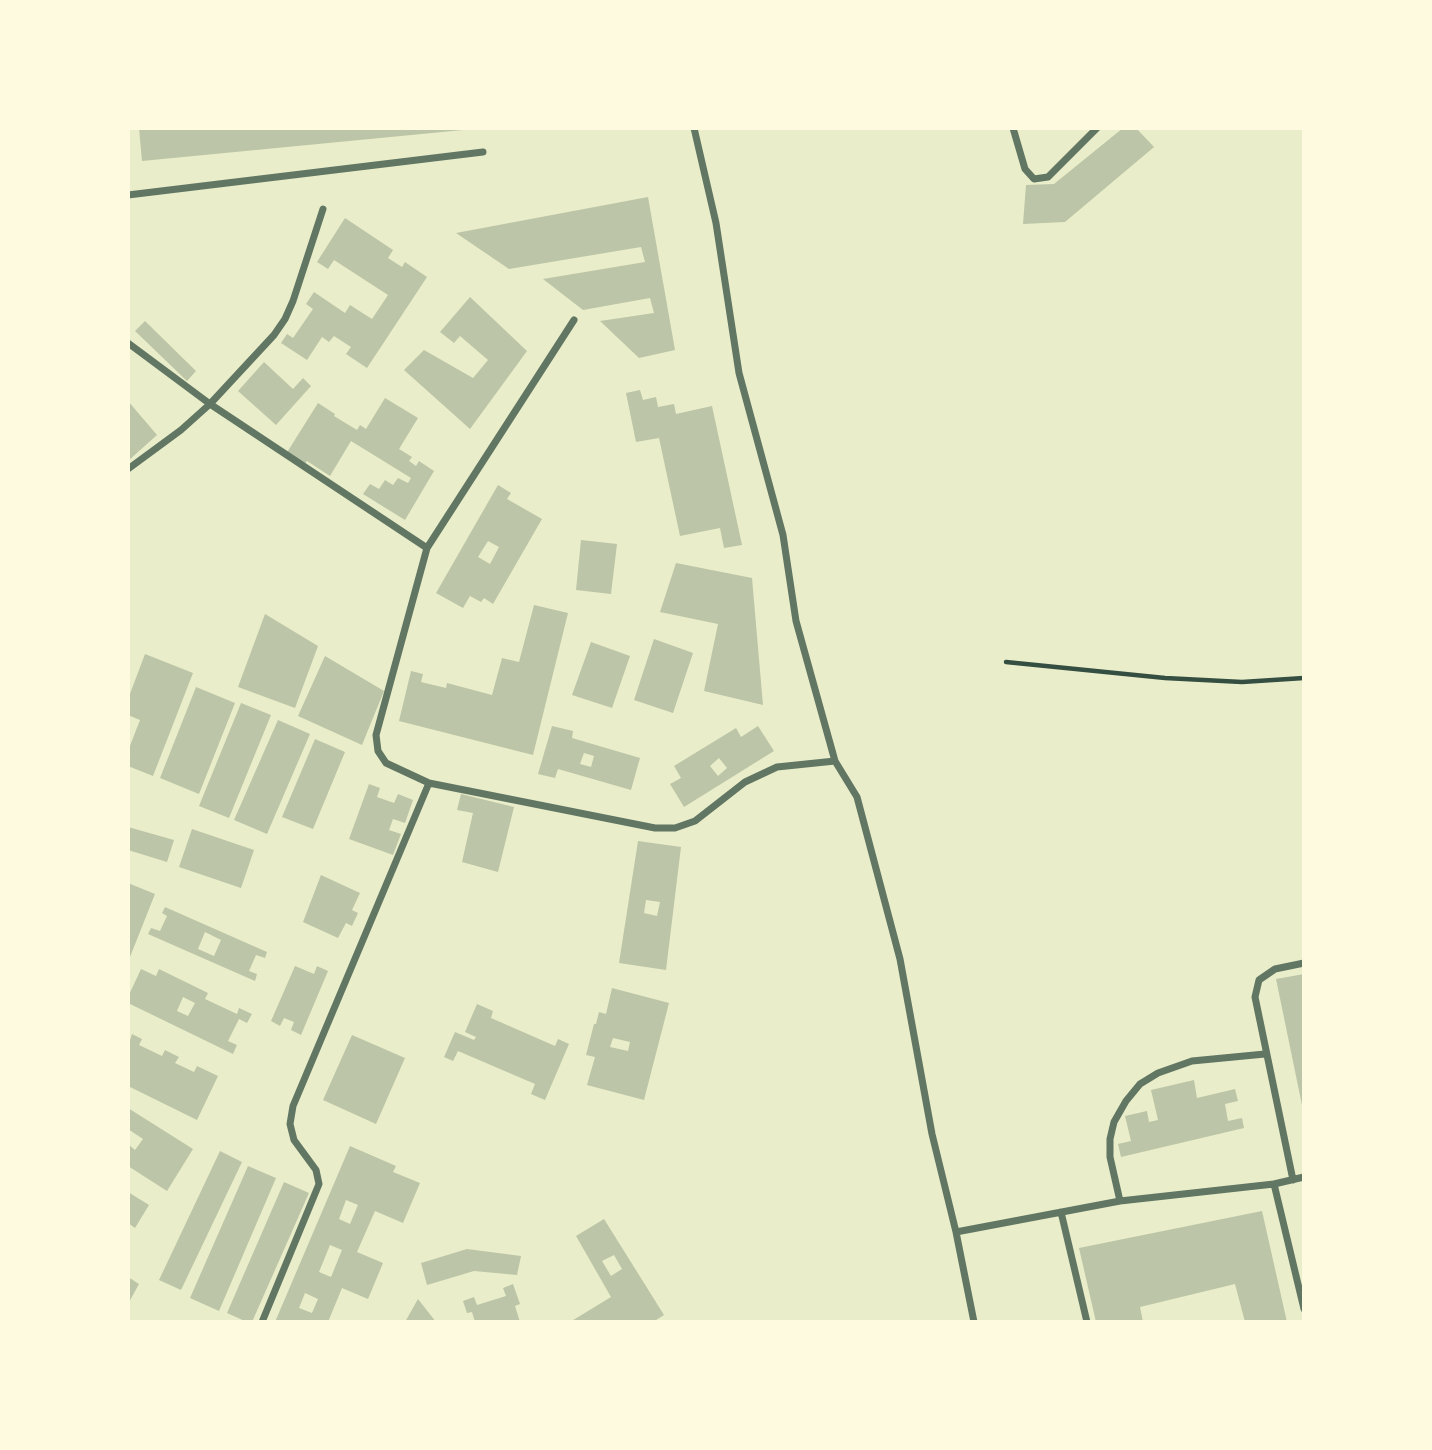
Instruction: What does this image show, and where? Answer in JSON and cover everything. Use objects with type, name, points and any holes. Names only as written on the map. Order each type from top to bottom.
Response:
[{"type":"street","points":[[694,128],[716,223],[739,373],[783,535],[796,621],[835,761],[857,797],[900,959],[932,1134],[974,1322]]},
{"type":"street","points":[[1013,128],[1025,169],[1034,179],[1048,177],[1097,128]]},
{"type":"street","points":[[128,195],[483,152]]},
{"type":"street","points":[[128,469],[181,430],[210,404],[274,335],[285,319],[323,209]]},
{"type":"street","points":[[574,320],[427,548],[376,735],[378,751],[386,763],[429,783],[655,828],[674,828],[695,821],[745,782],[777,767],[835,761]]},
{"type":"street","points":[[128,343],[210,404],[427,548]]},
{"type":"street","points":[[262,1322],[319,1184],[316,1170],[294,1140],[290,1124],[293,1105],[429,783]]},
{"type":"street","points":[[1293,1180],[1255,997],[1259,980],[1275,969],[1304,963]]},
{"type":"street","points":[[1119,1201],[1110,1157],[1110,1139],[1114,1122],[1140,1084],[1158,1073],[1192,1061],[1265,1054]]},
{"type":"street","points":[[956,1232],[1119,1201],[1274,1184],[1304,1177]]},
{"type":"street","points":[[1274,1184],[1304,1309]]},
{"type":"street","points":[[1061,1212],[1087,1322]]},
{"type":"path","points":[[1006,662],[1165,678],[1242,682],[1304,678]]},
{"type":"building","points":[[139,128],[462,128],[463,130],[142,161]]},
{"type":"building","points":[[1123,128],[1136,128],[1154,147],[1065,222],[1023,224],[1026,185],[1054,184]]},
{"type":"building","points":[[648,197],[675,350],[639,358],[600,321],[654,313],[650,298],[583,310],[543,279],[645,262],[641,247],[509,269],[456,233]]},
{"type":"building","points":[[345,218],[393,250],[388,258],[402,267],[405,262],[427,277],[367,368],[346,354],[351,347],[334,336],[329,342],[322,337],[307,360],[281,343],[287,334],[293,338],[313,309],[306,304],[314,292],[345,313],[350,305],[372,319],[388,295],[334,260],[328,269],[317,262]]},
{"type":"building","points":[[470,297],[527,351],[470,429],[404,370],[424,350],[473,378],[488,360],[460,336],[454,343],[440,332]]},
{"type":"building","points":[[145,321],[196,371],[187,381],[135,331]]},
{"type":"building","points":[[264,362],[293,389],[303,378],[311,386],[276,425],[238,391]]},
{"type":"building","points":[[640,390],[643,400],[656,397],[658,407],[674,404],[676,414],[712,406],[742,545],[724,548],[720,528],[680,536],[659,438],[636,442],[626,393]]},
{"type":"building","points":[[385,398],[418,418],[399,449],[412,457],[409,461],[416,466],[419,461],[434,471],[405,520],[363,494],[370,484],[379,489],[385,480],[393,485],[398,478],[408,483],[411,478],[351,441],[330,476],[307,461],[304,465],[286,454],[318,403],[357,430],[360,425],[366,429]]},
{"type":"building","points":[[128,401],[157,435],[128,461]]},
{"type":"building","points":[[498,485],[511,493],[507,499],[542,519],[493,604],[484,598],[481,602],[470,596],[463,608],[436,593]],"holes":[[[488,541],[499,547],[490,564],[478,557]]]},
{"type":"building","points":[[581,540],[617,544],[611,594],[576,590]]},
{"type":"building","points":[[676,563],[752,578],[763,705],[704,691],[718,624],[660,612]]},
{"type":"building","points":[[534,605],[568,613],[533,755],[399,721],[411,671],[423,674],[421,682],[446,688],[447,683],[492,695],[502,658],[519,662]]},
{"type":"building","points":[[265,614],[318,646],[295,708],[238,687]]},
{"type":"building","points":[[654,639],[693,653],[673,713],[634,700]]},
{"type":"building","points":[[591,642],[630,656],[612,708],[572,695]]},
{"type":"building","points":[[145,654],[193,673],[153,776],[128,766],[128,751],[140,720],[128,715],[128,699]]},
{"type":"building","points":[[325,656],[384,691],[362,745],[298,716]]},
{"type":"building","points":[[196,687],[235,703],[199,794],[160,778]]},
{"type":"building","points":[[241,703],[271,715],[229,818],[199,806]]},
{"type":"building","points":[[278,720],[310,734],[267,834],[234,820]]},
{"type":"building","points":[[552,726],[573,731],[572,738],[640,758],[631,790],[558,769],[555,778],[538,774]],"holes":[[[584,753],[594,756],[591,767],[580,764]]]},
{"type":"building","points":[[758,726],[774,751],[684,807],[670,784],[681,778],[674,766],[736,728],[741,737]],"holes":[[[719,758],[727,768],[718,776],[710,766]]]},
{"type":"building","points":[[315,739],[345,752],[313,829],[282,817]]},
{"type":"building","points":[[369,784],[380,788],[377,797],[394,803],[398,794],[413,800],[405,823],[393,819],[389,830],[401,834],[393,855],[349,839]]},
{"type":"building","points":[[461,794],[514,807],[498,872],[462,862],[473,813],[457,810]]},
{"type":"building","points":[[128,827],[174,840],[167,862],[128,850]]},
{"type":"building","points":[[192,829],[254,850],[241,888],[179,867]]},
{"type":"building","points":[[638,841],[681,847],[666,970],[619,963]],"holes":[[[646,900],[660,902],[657,916],[644,913]]]},
{"type":"building","points":[[321,875],[360,893],[352,910],[358,913],[352,926],[346,923],[338,938],[303,922]]},
{"type":"building","points":[[128,883],[155,894],[128,962]]},
{"type":"building","points":[[165,907],[267,952],[265,958],[256,955],[249,971],[257,974],[255,981],[148,934],[151,928],[160,931],[167,916],[162,913]],"holes":[[[205,932],[221,940],[214,956],[198,949]]]},
{"type":"building","points":[[295,966],[314,974],[317,966],[328,971],[301,1035],[291,1030],[294,1022],[284,1018],[280,1026],[271,1021]]},
{"type":"building","points":[[141,969],[156,976],[159,969],[208,993],[205,999],[237,1014],[239,1008],[252,1014],[247,1023],[239,1019],[228,1041],[237,1045],[233,1054],[128,1003],[128,997]],"holes":[[[183,997],[195,1003],[188,1016],[177,1011]]]},
{"type":"building","points":[[1304,974],[1304,1110],[1303,1110],[1276,979]]},
{"type":"building","points":[[612,988],[669,1003],[644,1100],[587,1085],[595,1057],[586,1055],[594,1024],[599,1012],[606,1014]],"holes":[[[613,1038],[630,1042],[628,1051],[610,1047]]]},
{"type":"building","points":[[477,1004],[493,1011],[491,1018],[555,1046],[558,1039],[569,1044],[545,1100],[531,1094],[535,1084],[458,1051],[453,1061],[444,1057],[455,1032],[474,1040],[476,1037],[465,1032]]},
{"type":"building","points":[[132,1034],[142,1039],[139,1045],[162,1056],[165,1050],[179,1057],[175,1063],[194,1072],[197,1066],[218,1076],[197,1120],[128,1086],[128,1039],[130,1040]]},
{"type":"building","points":[[352,1035],[405,1058],[376,1124],[323,1100]]},
{"type":"building","points":[[1194,1080],[1197,1098],[1235,1089],[1238,1101],[1225,1104],[1228,1121],[1242,1118],[1244,1128],[1121,1157],[1118,1144],[1131,1141],[1125,1116],[1147,1111],[1149,1122],[1158,1120],[1151,1090]]},
{"type":"building","points":[[128,1108],[193,1149],[167,1191],[128,1166],[128,1144],[135,1150],[143,1139],[128,1129]]},
{"type":"building","points":[[350,1146],[396,1166],[393,1172],[420,1183],[403,1223],[375,1211],[357,1252],[383,1263],[368,1299],[342,1288],[328,1322],[275,1322]],"holes":[[[346,1200],[358,1205],[350,1224],[339,1219]],[[330,1245],[342,1250],[331,1277],[319,1272]],[[305,1293],[318,1299],[312,1313],[299,1308]]]},
{"type":"building","points":[[220,1151],[242,1162],[181,1290],[159,1280]]},
{"type":"building","points":[[248,1166],[276,1178],[219,1311],[190,1298]]},
{"type":"building","points":[[284,1182],[309,1193],[252,1322],[247,1322],[227,1313]]},
{"type":"building","points":[[128,1192],[149,1205],[135,1228],[128,1223]]},
{"type":"building","points":[[1262,1211],[1287,1322],[1245,1322],[1235,1284],[1140,1307],[1143,1322],[1096,1322],[1079,1248]]},
{"type":"building","points":[[604,1219],[664,1315],[653,1322],[570,1322],[611,1297],[576,1236]],"holes":[[[614,1255],[622,1269],[611,1276],[602,1261]]]},
{"type":"building","points":[[467,1249],[521,1256],[517,1275],[474,1271],[427,1285],[421,1263]]},
{"type":"building","points":[[128,1277],[139,1284],[128,1304]]},
{"type":"building","points":[[513,1284],[520,1304],[515,1306],[520,1322],[475,1322],[472,1312],[467,1313],[463,1301],[474,1297],[477,1305],[506,1296],[503,1288]]},
{"type":"building","points":[[418,1299],[436,1322],[405,1322]]}]
